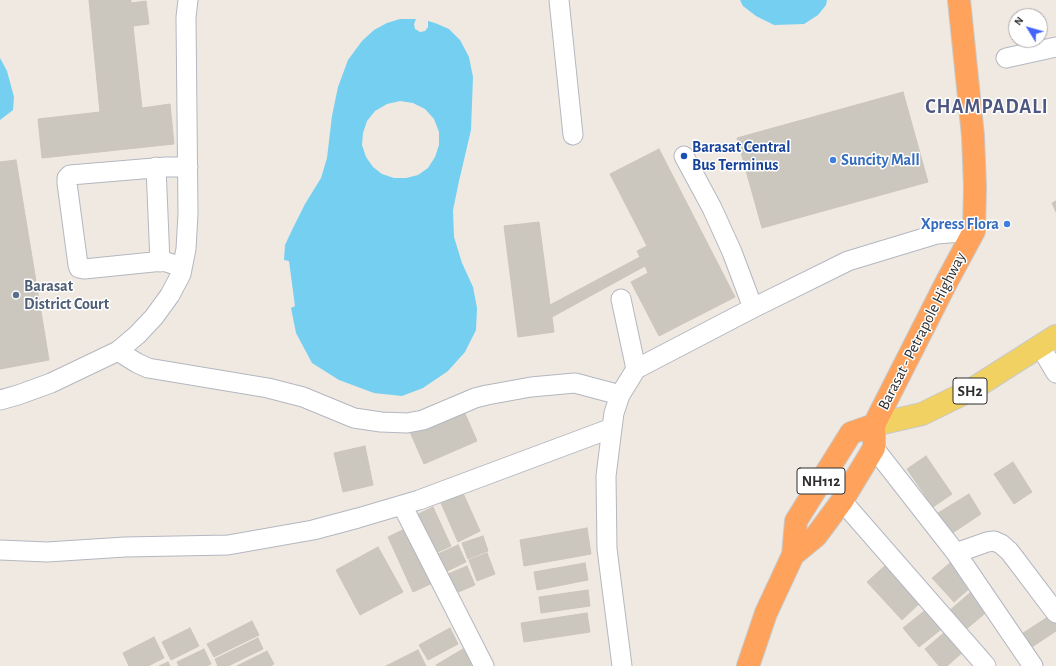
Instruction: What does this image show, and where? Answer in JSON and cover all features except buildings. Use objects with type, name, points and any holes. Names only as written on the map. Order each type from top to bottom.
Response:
[{"type":"highway","name":"Barasat - Petrapole Highway","points":[[792,555],[816,536],[842,501],[874,448],[874,425],[974,231],[973,136],[964,1]]},
{"type":"highway","name":"Barasat - Petrapole Highway","points":[[748,666],[766,613],[792,555],[796,521],[851,433],[874,425]]},
{"type":"main road","name":"SH2","points":[[874,425],[922,414],[971,390],[1048,341]]},
{"type":"street","points":[[0,400],[18,395],[51,382],[118,350],[137,335],[154,317],[170,295],[181,274],[186,249],[188,214],[186,18],[188,0]]},
{"type":"street","points":[[559,0],[573,135]]},
{"type":"street","points":[[1006,58],[1056,47]]},
{"type":"street","points":[[684,156],[712,208],[732,252],[753,308]]},
{"type":"street","points":[[182,267],[163,261],[84,269],[79,268],[67,178],[70,175],[188,167]]},
{"type":"street","points":[[156,168],[160,262]]},
{"type":"street","points":[[622,666],[607,549],[606,476],[614,413],[620,395],[636,370],[753,308],[848,261],[937,234],[974,231]]},
{"type":"street","points":[[621,299],[636,370]]},
{"type":"street","points":[[1048,341],[1056,373]]},
{"type":"street","points":[[118,350],[137,363],[148,368],[274,389],[303,397],[354,418],[381,422],[407,423],[424,420],[475,398],[531,387],[575,383],[620,395]]},
{"type":"street","points":[[0,550],[47,552],[125,547],[228,545],[313,530],[419,500],[612,428]]},
{"type":"street","points":[[874,448],[956,553],[1033,666]]},
{"type":"street","points":[[842,501],[986,666]]},
{"type":"street","points":[[402,505],[484,666]]},
{"type":"street","points":[[956,553],[987,542],[994,541],[1001,544],[1009,551],[1056,613]]},
{"type":"water","points":[[740,0],[827,0],[826,5],[818,15],[804,24],[774,25],[756,16],[743,6]]},
{"type":"water","points":[[400,19],[416,19],[414,24],[415,29],[420,32],[425,31],[428,27],[428,21],[449,29],[460,40],[469,57],[473,77],[471,130],[453,210],[454,237],[462,263],[473,287],[477,308],[476,330],[465,352],[448,371],[423,388],[402,396],[374,393],[339,380],[312,363],[296,333],[291,308],[295,306],[289,261],[284,260],[285,245],[305,204],[321,178],[327,158],[332,116],[338,87],[348,60],[362,41],[374,30],[387,23]],"holes":[[[400,101],[413,103],[425,109],[434,119],[439,132],[439,145],[435,157],[428,168],[418,175],[406,178],[394,178],[382,174],[373,167],[366,157],[362,145],[363,133],[367,121],[375,111],[387,104]]]},
{"type":"water","points":[[0,58],[7,71],[14,97],[13,110],[0,120]]},
{"type":"place","name":"Barasat Central Bus Terminus","points":[[684,156]]},
{"type":"place","name":"Suncity Mall","points":[[833,160]]},
{"type":"place","name":"Xpress Flora","points":[[1007,224]]},
{"type":"place","name":"Barasat District Court","points":[[16,295]]},
{"type":"district","name":"CHAMPADALI","points":[[987,107]]}]
